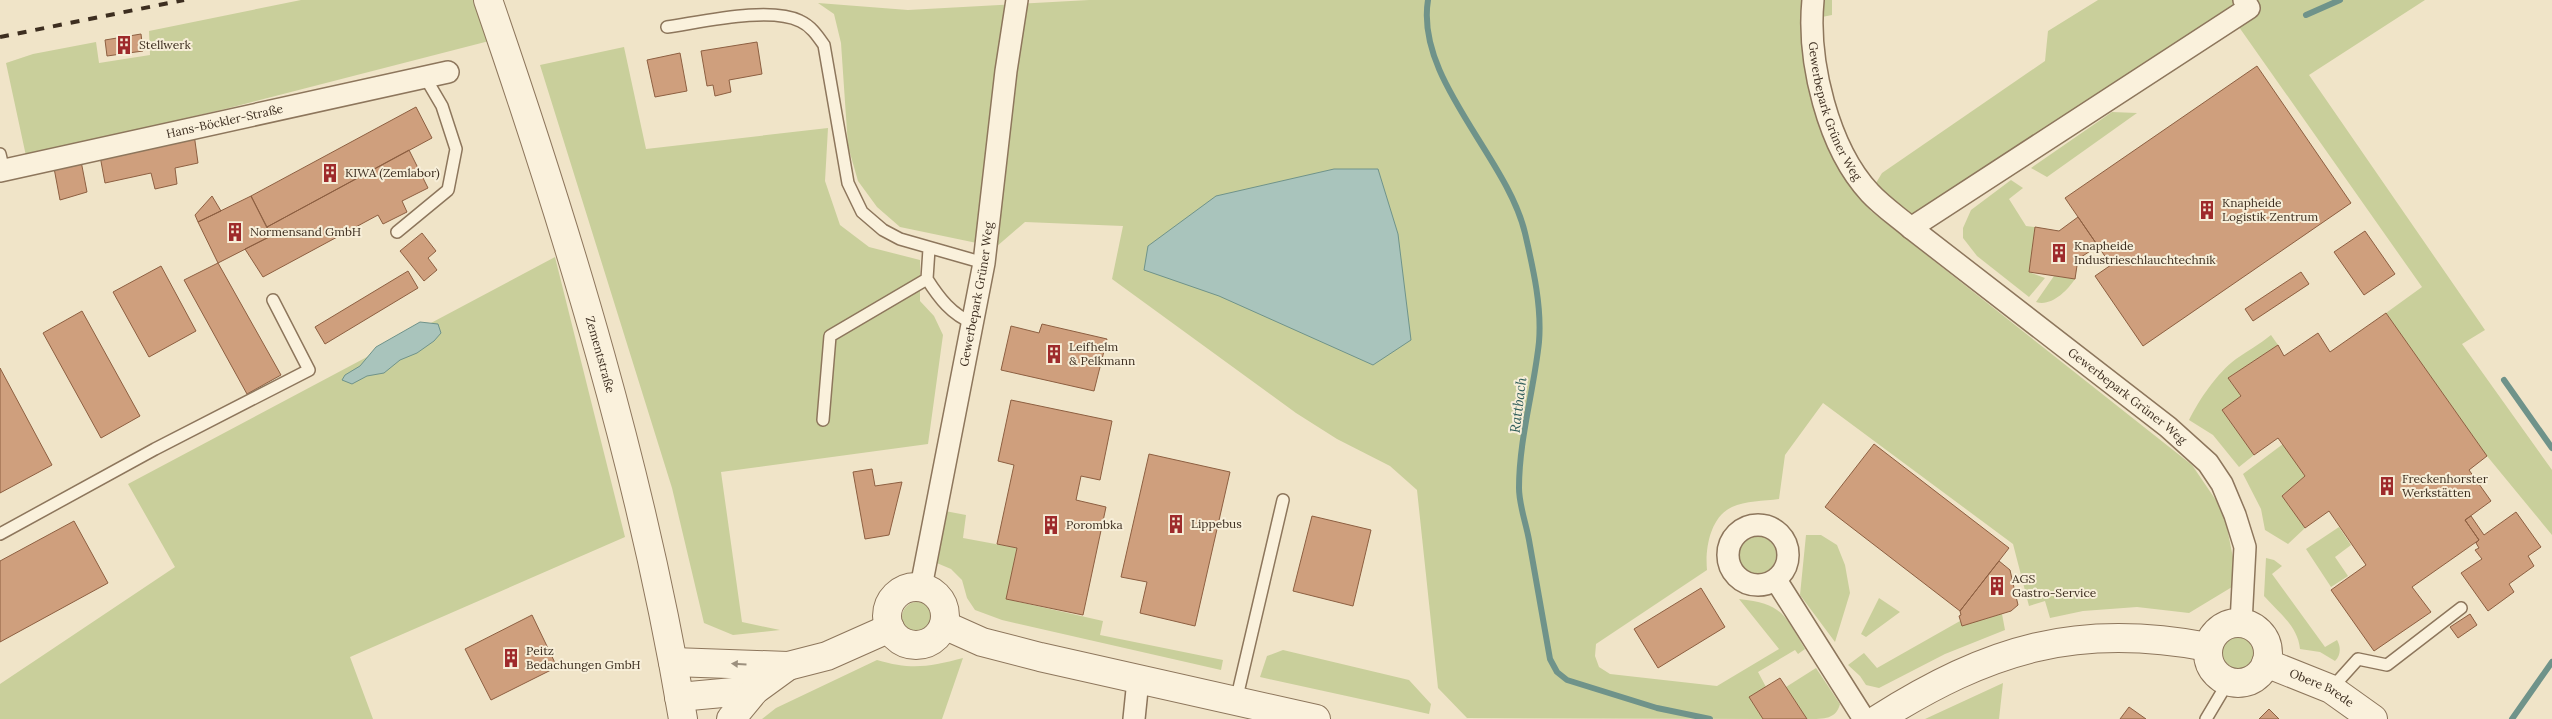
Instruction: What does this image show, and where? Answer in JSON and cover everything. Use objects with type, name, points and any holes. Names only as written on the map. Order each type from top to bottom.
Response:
[{"type":"street","name":"Zementstraße","points":[[488,0],[529,118],[578,276],[636,491],[673,662],[681,708]]},
{"type":"street","name":"Gewerbepark Grüner Weg","points":[[921,587],[984,263],[1006,71],[1017,0]]},
{"type":"street","name":"Gewerbepark Grüner Weg","points":[[1813,0],[1811,18],[1819,81],[1836,138],[1843,154],[1870,193],[1911,228],[2168,427],[2208,463],[2222,484],[2235,514],[2245,547],[2241,623]]},
{"type":"street","points":[[1911,228],[2249,8],[2244,0]]},
{"type":"street","name":"Hans-Böckler-Straße","points":[[1,165],[448,72]]},
{"type":"street","points":[[1776,580],[1864,719]]},
{"type":"street","points":[[921,587],[933,591],[941,600],[945,612],[944,625],[937,637],[925,644],[911,644],[899,639],[890,628],[887,616],[890,604],[897,594],[908,588],[921,587]]},
{"type":"street","points":[[2241,623],[2250,625],[2263,637],[2268,654],[2266,663],[2254,678],[2244,682],[2228,682],[2217,674],[2211,666],[2208,647],[2211,638],[2224,626],[2241,623]]},
{"type":"street","points":[[944,625],[982,642],[1138,680],[1316,719]]},
{"type":"street","points":[[673,662],[788,666],[827,656],[890,628]]},
{"type":"street","points":[[1878,719],[1923,691],[2019,650],[2083,638],[2137,637],[2174,640],[2208,647]]},
{"type":"street","name":"Obere Brede","points":[[2266,663],[2331,689],[2373,719]]},
{"type":"street","points":[[731,719],[755,690],[788,666]]},
{"type":"street","points":[[1134,719],[1138,680]]},
{"type":"street","points":[[681,708],[755,690]]},
{"type":"lane","points":[[667,27],[769,14],[794,18],[814,30],[824,45],[848,183],[854,199],[862,212],[883,230],[900,239],[929,249],[984,263]]},
{"type":"lane","points":[[397,232],[448,190],[456,149],[442,106],[425,77]]},
{"type":"lane","points":[[929,249],[927,279],[937,295],[958,317],[973,323]]},
{"type":"lane","points":[[823,420],[830,336],[927,279]]},
{"type":"lane","points":[[0,534],[155,449],[309,370],[273,300]]},
{"type":"lane","points":[[1236,702],[1283,500]]},
{"type":"lane","points":[[2331,689],[2358,659],[2387,665],[2461,608]]},
{"type":"lane","points":[[2206,719],[2228,682]]},
{"type":"green space","points":[[301,0],[479,0],[493,40],[229,108],[26,156],[6,63],[33,54],[96,42],[99,63],[150,55],[149,31]]},
{"type":"green space","points":[[1089,0],[1832,0],[1832,15],[1812,19],[1809,76],[1830,153],[1871,211],[2192,465],[2224,512],[2233,558],[2232,587],[2189,613],[2137,607],[2083,611],[2050,618],[2045,601],[2029,606],[2013,544],[1823,403],[1785,455],[1779,499],[1743,504],[1732,507],[1725,512],[1719,518],[1710,534],[1707,570],[1596,644],[1595,656],[1599,667],[1610,674],[1717,686],[1779,649],[1739,599],[1754,601],[1774,608],[1786,619],[1805,649],[1798,654],[1795,650],[1758,672],[1766,687],[1749,697],[1763,719],[1467,718],[1438,688],[1417,490],[1390,466],[1337,439],[1296,413],[1112,279],[1123,226],[1025,222],[996,247],[900,227],[877,207],[858,181],[848,146],[841,43],[834,14],[818,3],[908,10]]},
{"type":"green space","points":[[2098,0],[2425,0],[2309,75],[2485,330],[2462,344],[2552,470],[2552,535],[2487,456],[2386,313],[2422,287],[2227,10],[1911,228],[1870,193],[1882,173],[2045,61],[2048,31]]},
{"type":"green space","points":[[624,47],[646,149],[828,128],[825,181],[840,225],[869,247],[920,260],[920,301],[934,316],[943,335],[928,444],[721,472],[742,622],[780,630],[733,635],[704,623],[672,488],[540,65]]},
{"type":"green space","points":[[2112,112],[2137,113],[2047,177],[2031,168]]},
{"type":"green space","points":[[2011,180],[2023,188],[2009,199],[2026,226],[2035,227],[2029,272],[2045,278],[2029,297],[1977,256],[1963,238],[1963,228],[1971,210]]},
{"type":"green space","points":[[555,257],[625,537],[350,657],[373,719],[0,719],[0,684],[175,567],[128,484]]},
{"type":"green space","points":[[2054,276],[2075,279],[2063,293],[2053,300],[2042,303],[2036,302]]},
{"type":"green space","points":[[2271,335],[2278,345],[2228,378],[2241,396],[2222,410],[2254,455],[2239,467],[2213,435],[2189,420],[2215,379],[2236,359]]},
{"type":"green space","points":[[2283,444],[2305,476],[2282,496],[2305,528],[2288,544],[2265,530],[2261,509],[2243,474]]},
{"type":"green space","points":[[945,511],[966,515],[963,538],[1017,548],[1006,599],[1103,621],[1100,635],[1223,660],[1221,670],[1002,620],[975,610],[967,598],[962,580],[951,569],[932,561]]},
{"type":"green space","points":[[2339,527],[2351,545],[2335,557],[2348,576],[2331,587],[2306,549]]},
{"type":"green space","points":[[1806,535],[1821,535],[1837,545],[1845,565],[1850,593],[1835,642],[1800,595]]},
{"type":"green space","points":[[1757,536],[1771,541],[1776,555],[1771,569],[1757,574],[1743,569],[1738,555],[1743,541]]},
{"type":"green space","points":[[2266,558],[2274,560],[2282,566],[2272,574],[2325,647],[2337,640],[2340,651],[2335,661],[2320,652],[2300,649],[2296,633],[2264,596]]},
{"type":"green space","points":[[1879,598],[1900,612],[1866,637],[1861,634]]},
{"type":"green space","points":[[917,602],[928,606],[932,617],[928,628],[917,632],[906,628],[902,617],[906,606]]},
{"type":"green space","points":[[2002,614],[2005,630],[1945,654],[1879,688],[1866,685],[1860,676],[1848,665],[1864,653],[1877,668],[1960,621],[1963,625]]},
{"type":"green space","points":[[2238,635],[2251,640],[2256,653],[2251,666],[2238,671],[2225,666],[2220,653],[2225,640]]},
{"type":"green space","points":[[1283,650],[1409,680],[1431,704],[1429,714],[1260,677],[1267,656]]},
{"type":"green space","points":[[963,658],[942,719],[762,719],[776,708],[877,660],[900,665],[920,666],[940,664]]},
{"type":"green space","points":[[1816,668],[1840,704],[1836,713],[1829,717],[1807,719],[1786,687]]},
{"type":"green space","points":[[2003,683],[1999,719],[1925,719]]},
{"type":"water","points":[[1334,169],[1378,169],[1398,234],[1411,340],[1373,365],[1219,296],[1144,270],[1148,246],[1216,196]]},
{"type":"water","points":[[420,322],[438,324],[441,333],[434,341],[417,353],[400,360],[384,373],[367,376],[352,384],[342,380],[345,375],[360,366],[376,347]]},
{"type":"building","name":"Stellwerk","points":[[141,34],[143,51],[107,56],[105,40]]},
{"type":"building","points":[[757,42],[762,74],[729,80],[731,92],[715,96],[713,85],[707,86],[701,51]]},
{"type":"building","points":[[680,53],[687,91],[655,97],[647,60]]},
{"type":"building","name":"Knapheide Logistik Zentrum","points":[[2257,66],[2351,203],[2143,346],[2095,276],[2111,265],[2065,198]]},
{"type":"building","name":"KIWA (Zemlabor)","points":[[416,107],[432,138],[267,227],[251,196]]},
{"type":"building","points":[[194,134],[198,163],[175,168],[177,184],[155,189],[151,173],[105,183],[100,156]]},
{"type":"building","points":[[409,150],[428,188],[402,201],[407,212],[383,224],[378,215],[263,277],[245,249],[271,236],[267,227]]},
{"type":"building","points":[[81,161],[87,192],[60,200],[54,168]]},
{"type":"building","points":[[212,196],[221,211],[198,222],[195,215]]},
{"type":"building","name":"Normensand GmbH","points":[[251,196],[271,236],[218,263],[198,222]]},
{"type":"building","name":"Knapheide Industrieschlauchtechnik","points":[[2078,217],[2098,246],[2078,259],[2075,279],[2029,272],[2035,227],[2059,231]]},
{"type":"building","points":[[2365,231],[2395,274],[2364,295],[2334,252]]},
{"type":"building","points":[[422,233],[436,251],[428,258],[437,270],[424,281],[400,251]]},
{"type":"building","points":[[218,263],[281,375],[247,394],[184,280]]},
{"type":"building","points":[[161,266],[196,331],[149,357],[113,292]]},
{"type":"building","points":[[408,271],[418,288],[325,344],[315,327]]},
{"type":"building","points":[[2301,272],[2309,284],[2253,321],[2245,309]]},
{"type":"building","points":[[82,311],[140,416],[101,438],[43,333]]},
{"type":"building","name":"Freckenhorster Werkstätten","points":[[2386,313],[2487,456],[2469,470],[2491,501],[2465,520],[2479,540],[2412,587],[2431,612],[2374,651],[2331,590],[2366,565],[2329,511],[2305,528],[2282,496],[2305,476],[2278,438],[2254,455],[2222,410],[2241,396],[2228,378],[2278,345],[2284,356],[2318,333],[2330,352]]},
{"type":"building","name":"Leifhelm & Pelkmann","points":[[1042,324],[1107,339],[1094,391],[1001,370],[1011,326],[1039,333]]},
{"type":"building","points":[[0,368],[52,465],[0,493]]},
{"type":"building","name":"Porombka","points":[[1011,400],[1112,421],[1100,480],[1081,476],[1076,500],[1106,507],[1083,615],[1006,599],[1017,548],[997,544],[1014,465],[998,461]]},
{"type":"building","points":[[1874,444],[2009,548],[1960,611],[1825,507]]},
{"type":"building","name":"Lippebus","points":[[1149,454],[1230,472],[1195,626],[1140,613],[1147,582],[1121,577]]},
{"type":"building","points":[[872,469],[875,486],[902,482],[889,535],[865,539],[853,472]]},
{"type":"building","points":[[2516,512],[2541,547],[2528,556],[2534,566],[2509,584],[2514,592],[2488,611],[2461,573],[2482,559],[2475,550],[2479,548],[2476,543],[2479,540],[2465,520],[2471,516],[2484,535]]},
{"type":"building","points":[[1312,516],[1371,530],[1353,606],[1293,591]]},
{"type":"building","points":[[74,521],[108,583],[0,642],[0,561]]},
{"type":"building","name":"AGS Gastro-Service","points":[[1999,561],[2010,570],[2018,605],[2011,611],[1962,626],[1959,616],[1961,615],[1960,611]]},
{"type":"building","points":[[1701,588],[1725,627],[1658,668],[1634,629]]},
{"type":"building","points":[[2470,614],[2477,625],[2458,638],[2450,627]]},
{"type":"building","name":"Peitz Bedachungen GmbH","points":[[532,615],[557,667],[491,700],[465,649]]},
{"type":"building","points":[[1780,678],[1807,719],[1763,719],[1749,697]]},
{"type":"building","points":[[2129,707],[2146,719],[2120,719]]},
{"type":"building","points":[[2269,709],[2279,719],[2259,719]]},
{"type":"waterway","name":"Rattbach","points":[[1428,0],[1428,30],[1435,59],[1448,88],[1515,204],[1525,233],[1534,273],[1540,328],[1537,360],[1521,451],[1519,488],[1550,659],[1557,672],[1567,680],[1657,708],[1710,719]]},
{"type":"waterway","points":[[2306,15],[2340,0]]},
{"type":"waterway","points":[[2504,380],[2552,448]]},
{"type":"waterway","points":[[2512,719],[2552,662]]},
{"type":"railway","points":[[0,37],[184,0]]},
{"type":"place","name":"Stellwerk","points":[[124,45]]},
{"type":"place","name":"KIWA (Zemlabor)","points":[[330,173]]},
{"type":"place","name":"Knapheide Logistik Zentrum","points":[[2207,210]]},
{"type":"place","name":"Normensand GmbH","points":[[235,232]]},
{"type":"place","name":"Knapheide Industrieschlauchtechnik","points":[[2059,253]]},
{"type":"place","name":"Leifhelm & Pelkmann","points":[[1054,354]]},
{"type":"place","name":"Freckenhorster Werkstätten","points":[[2387,486]]},
{"type":"place","name":"Lippebus","points":[[1176,524]]},
{"type":"place","name":"Porombka","points":[[1051,525]]},
{"type":"place","name":"AGS Gastro-Service","points":[[1997,586]]},
{"type":"place","name":"Peitz Bedachungen GmbH","points":[[511,658]]}]
